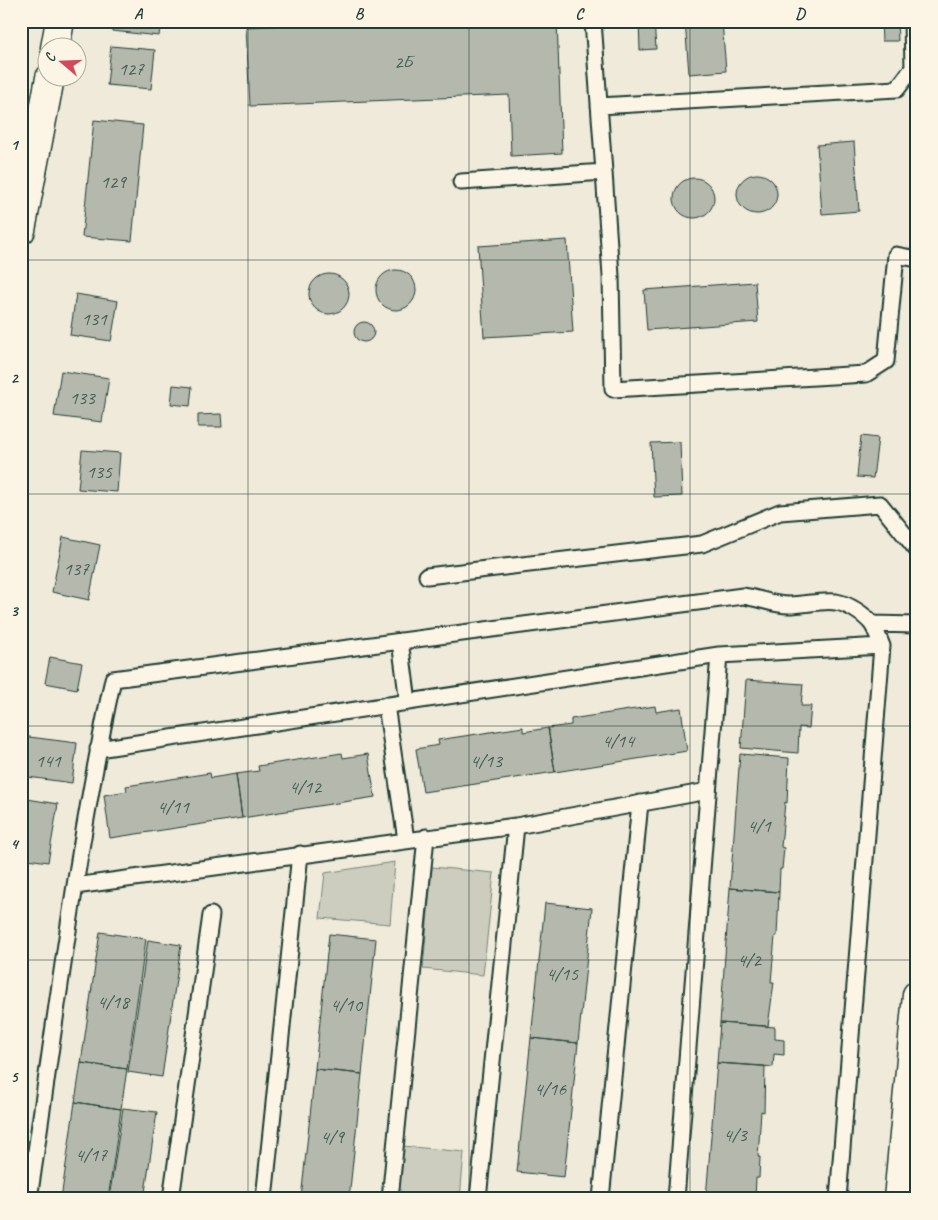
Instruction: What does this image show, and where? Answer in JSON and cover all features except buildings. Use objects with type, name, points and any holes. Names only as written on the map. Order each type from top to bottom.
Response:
[{"type":"street","points":[[57,38],[60,21]]},
{"type":"street","points":[[21,230],[48,88]]},
{"type":"street","points":[[898,1199],[917,995]]},
{"type":"lane","points":[[593,21],[611,276],[613,389],[866,374],[886,361],[896,255],[917,259]]},
{"type":"lane","points":[[599,106],[897,89],[913,68],[912,21]]},
{"type":"lane","points":[[462,182],[604,172]]},
{"type":"lane","points":[[427,576],[702,544],[780,512],[880,504],[917,550]]},
{"type":"lane","points":[[29,1199],[98,749],[113,679],[743,596],[757,598],[770,604],[788,606],[835,602],[858,612],[872,624],[882,646],[838,1199]]},
{"type":"lane","points":[[872,624],[917,625]]},
{"type":"lane","points":[[400,641],[408,702]]},
{"type":"lane","points":[[98,749],[719,655],[882,646]]},
{"type":"lane","points":[[676,1199],[719,655]]},
{"type":"lane","points":[[386,705],[406,840]]},
{"type":"lane","points":[[76,886],[516,826],[708,791]]},
{"type":"lane","points":[[601,1199],[640,803]]},
{"type":"lane","points":[[478,1199],[516,826]]},
{"type":"lane","points":[[390,1199],[426,837]]},
{"type":"lane","points":[[264,1199],[300,854]]},
{"type":"lane","points":[[171,1199],[211,915]]},
{"type":"shaded area","points":[[395,862],[390,924],[320,918],[325,873]]},
{"type":"shaded area","points":[[432,867],[494,873],[483,975],[423,969]]},
{"type":"shaded area","points":[[403,1146],[464,1152],[460,1199],[397,1199]]}]
